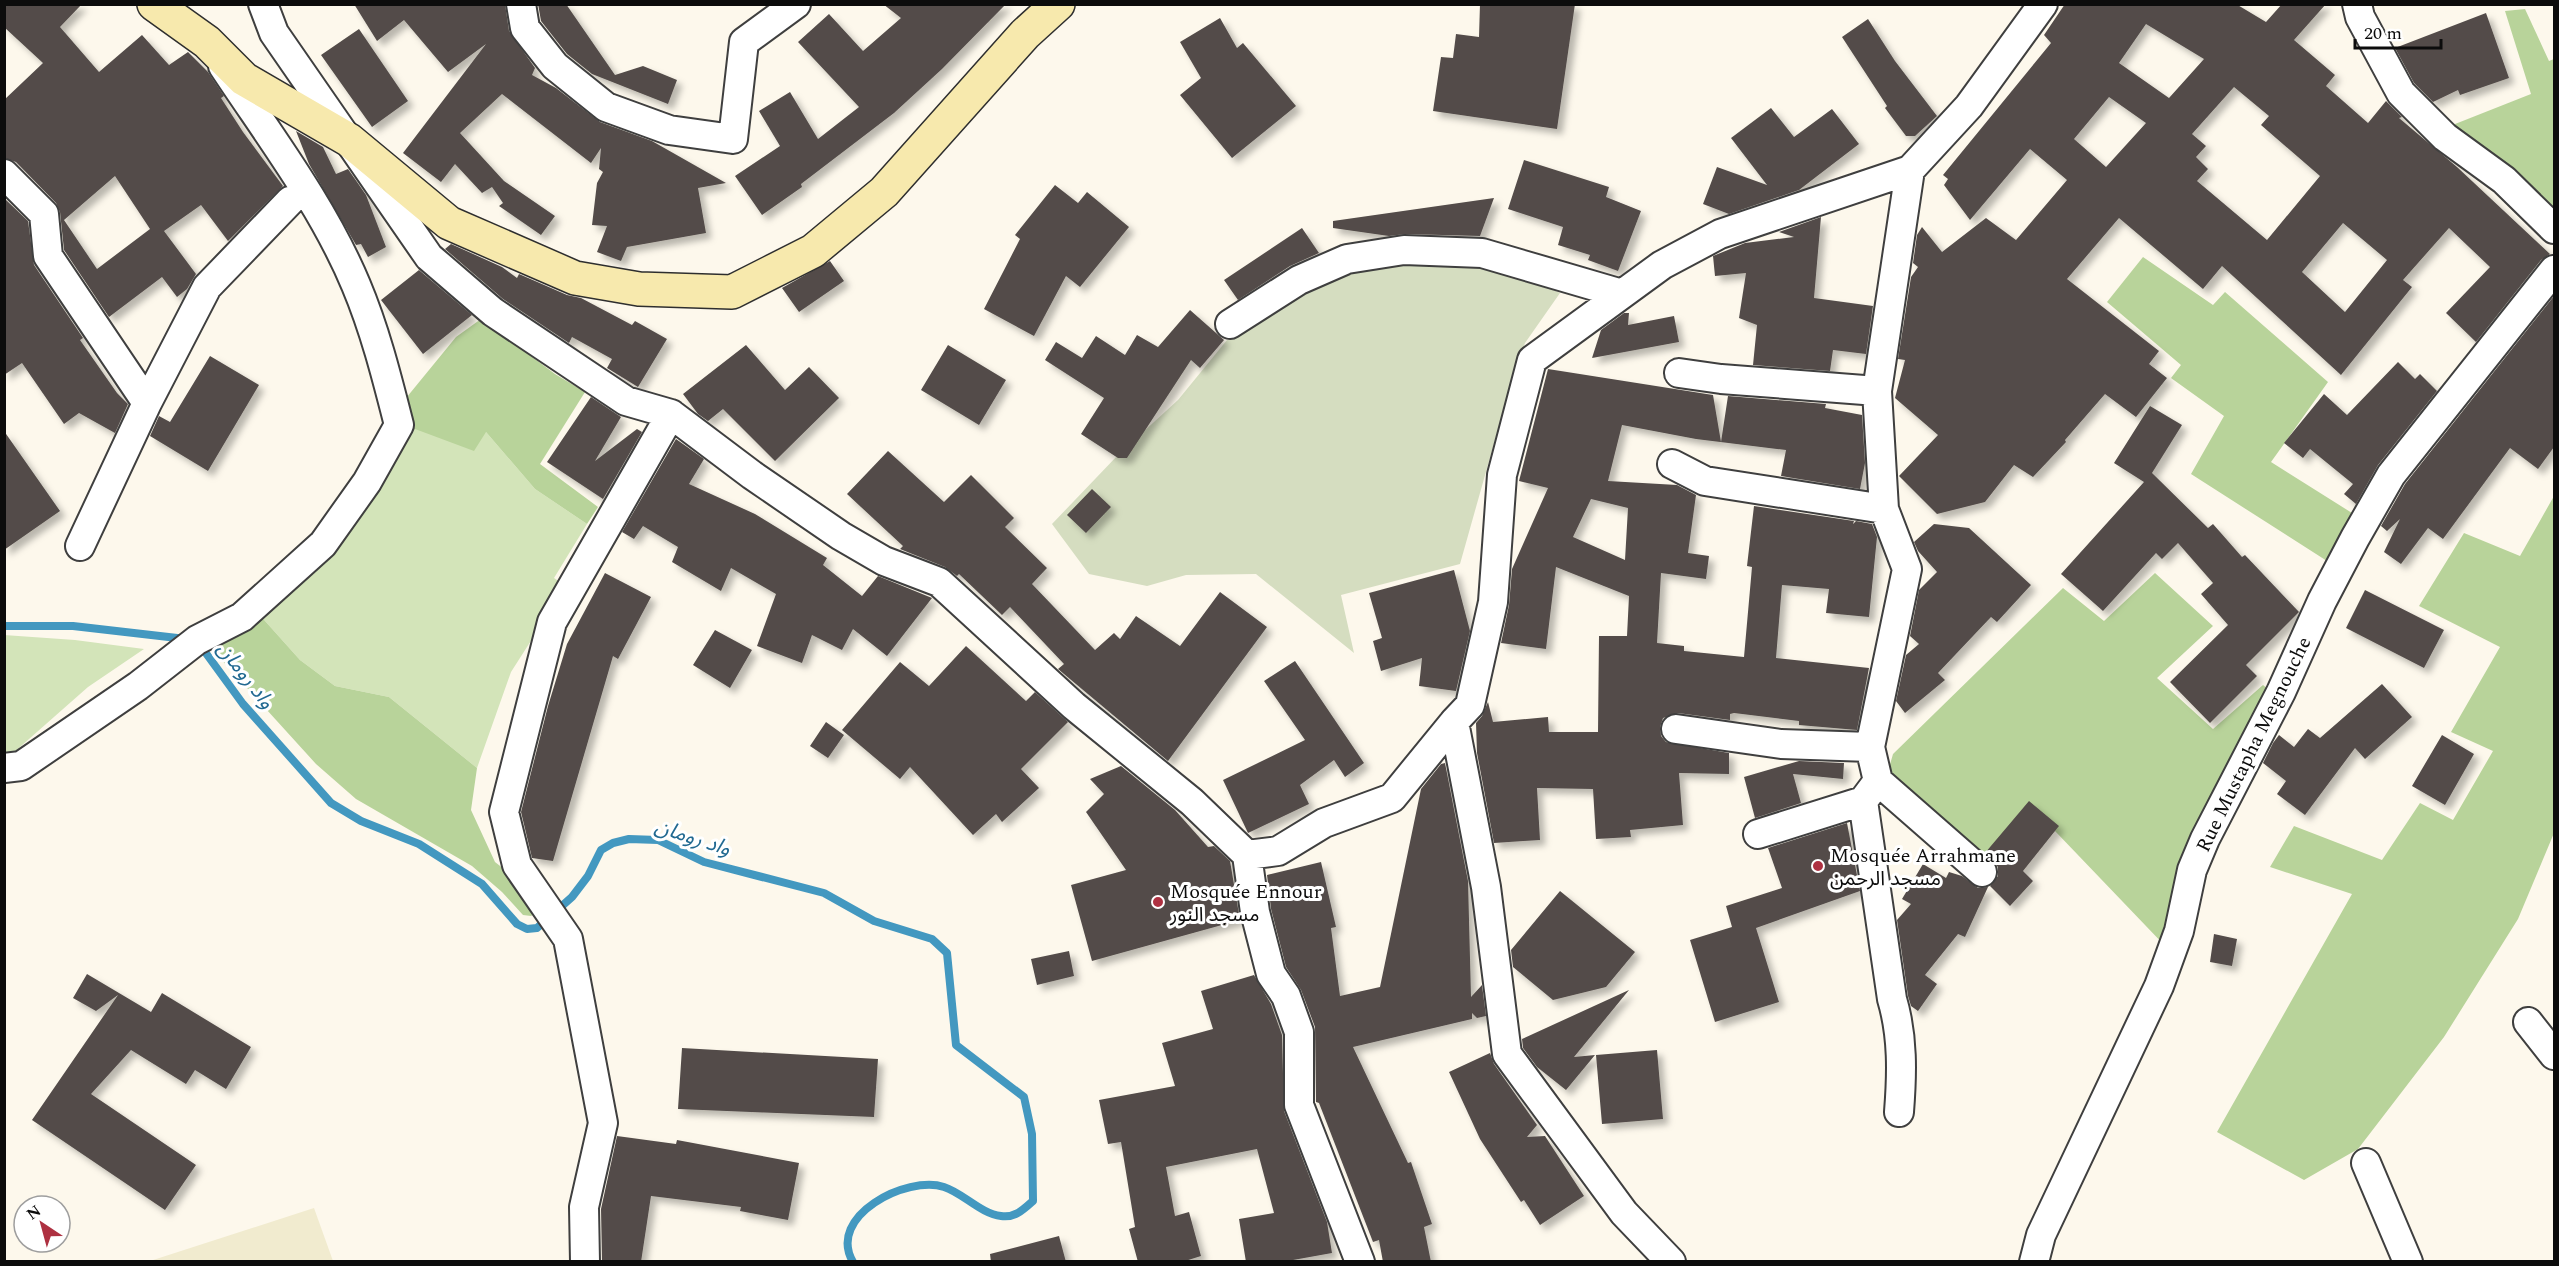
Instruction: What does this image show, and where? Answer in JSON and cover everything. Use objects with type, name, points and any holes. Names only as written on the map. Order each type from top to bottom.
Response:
[{"type":"main road","points":[[154,4],[207,42],[244,79],[349,140],[449,223],[575,278],[639,289],[732,292],[813,250],[884,192],[1025,34],[1058,4]]},
{"type":"street","points":[[263,4],[274,33],[429,257],[493,312],[626,401],[671,414],[752,475],[841,536],[884,561],[939,582],[1074,706],[1192,802],[1247,855],[1255,912],[1271,974],[1286,996],[1299,1032],[1299,1105],[1360,1262]]},
{"type":"street","points":[[521,4],[525,28],[555,66],[606,107],[669,130],[733,139],[744,42],[796,4]]},
{"type":"street","points":[[1247,855],[1278,851],[1324,823],[1392,798],[1470,705],[1493,602],[1502,475],[1532,360],[1662,265],[1720,234],[1910,170],[1969,106],[2043,4]]},
{"type":"street","points":[[2357,4],[2360,17],[2401,93],[2445,137],[2504,180],[2554,229]]},
{"type":"street","points":[[4,768],[21,766],[138,686],[197,640],[242,617],[323,544],[367,482],[399,425],[385,368],[357,285],[315,204],[207,42]]},
{"type":"street","points":[[1899,1112],[1902,1082],[1900,1026],[1892,999],[1870,791],[1870,747],[1907,569],[1884,509],[1876,391],[1910,170]]},
{"type":"street","points":[[4,174],[44,214],[48,256],[147,403]]},
{"type":"street","points":[[80,546],[147,403],[207,287],[290,201]]},
{"type":"street","points":[[1230,324],[1299,280],[1347,259],[1404,250],[1482,254],[1622,294]]},
{"type":"street","name":"Rue Mustapha Megnouche","points":[[2034,1262],[2041,1235],[2159,986],[2179,931],[2192,870],[2205,839],[2281,692],[2322,601],[2391,475],[2554,270]]},
{"type":"street","points":[[1680,373],[1721,379],[1876,391]]},
{"type":"street","points":[[585,1262],[584,1207],[603,1123],[568,939],[517,865],[504,812],[552,622],[671,414]]},
{"type":"street","points":[[1672,464],[1705,481],[1884,509]]},
{"type":"street","points":[[1454,722],[1486,887],[1507,1053],[1624,1213],[1671,1262]]},
{"type":"street","points":[[1677,729],[1781,744],[1870,747]]},
{"type":"street","points":[[1758,834],[1870,791]]},
{"type":"street","points":[[1870,791],[1982,872]]},
{"type":"street","points":[[2528,1022],[2554,1055]]},
{"type":"street","points":[[2366,1163],[2408,1262]]},
{"type":"shaded area","points":[[314,1208],[333,1261],[150,1261]]},
{"type":"green space","points":[[2525,9],[2549,61],[2554,59],[2554,209],[2450,126],[2531,94],[2505,11]]},
{"type":"green space","points":[[2143,257],[2213,305],[2225,292],[2328,382],[2271,462],[2352,513],[2327,561],[2191,474],[2224,416],[2171,378],[2181,365],[2107,302]]},
{"type":"green space","points":[[1445,259],[1506,269],[1560,293],[1525,343],[1511,383],[1460,564],[1341,595],[1354,653],[1256,574],[1186,575],[1147,586],[1089,574],[1052,524],[1118,455],[1178,400],[1227,340],[1266,309],[1372,262]]},
{"type":"green space","points":[[481,319],[555,374],[585,392],[540,464],[598,507],[587,524],[535,489],[486,432],[474,451],[407,426],[402,403],[456,337]]},
{"type":"green space","points":[[407,426],[486,432],[535,489],[587,524],[554,578],[566,586],[511,672],[477,768],[389,697],[335,686],[300,660],[257,612]]},
{"type":"green space","points":[[2554,496],[2554,833],[2518,919],[2444,1037],[2358,1149],[2304,1180],[2217,1132],[2352,894],[2270,867],[2294,826],[2382,860],[2420,803],[2453,820],[2493,751],[2451,732],[2500,647],[2419,606],[2464,533],[2520,556]]},
{"type":"green space","points":[[2155,573],[2213,626],[2157,678],[2213,729],[2263,685],[2273,693],[2168,949],[2030,805],[1983,867],[1892,780],[1889,768],[1893,754],[2063,588],[2104,621]]},
{"type":"green space","points":[[257,612],[300,660],[335,686],[389,697],[477,768],[471,810],[495,862],[518,880],[539,911],[531,916],[523,915],[502,892],[472,866],[356,799],[316,764],[209,646]]},
{"type":"green space","points":[[4,635],[75,640],[144,649],[88,687],[12,754],[5,755]]},
{"type":"building","points":[[4,4],[82,4],[60,27],[99,72],[142,35],[169,65],[188,52],[208,72],[224,96],[221,98],[243,132],[283,186],[228,241],[201,205],[164,231],[196,274],[187,289],[177,297],[162,277],[109,317],[64,250],[60,212],[56,203],[16,162],[4,158],[4,100],[43,63],[4,27]],"holes":[[[115,176],[150,229],[97,269],[64,220]]]},
{"type":"building","points":[[354,4],[505,4],[509,31],[535,68],[532,75],[556,88],[600,122],[652,141],[726,183],[698,188],[706,233],[627,247],[621,261],[597,252],[607,226],[592,225],[597,183],[603,172],[599,169],[601,148],[591,163],[502,94],[460,133],[504,181],[555,216],[541,235],[499,206],[503,203],[492,187],[482,193],[455,164],[441,182],[403,153],[486,44],[448,72],[404,20],[377,41]]},
{"type":"building","points":[[538,4],[566,4],[615,75],[643,66],[677,80],[668,104],[592,74],[567,54],[541,21]]},
{"type":"building","points":[[883,4],[1006,4],[942,69],[894,113],[801,184],[802,187],[762,215],[735,176],[780,146],[759,111],[790,92],[818,139],[859,107],[798,42],[829,14],[863,51],[901,18]]},
{"type":"building","points":[[1480,4],[1575,4],[1557,129],[1433,111],[1441,57],[1453,58],[1456,34],[1479,37]]},
{"type":"building","points":[[2065,4],[2236,4],[2266,22],[2282,4],[2326,4],[2294,40],[2335,75],[2326,86],[2368,123],[2386,101],[2402,117],[2399,118],[2457,167],[2550,254],[2541,260],[2476,342],[2446,313],[2490,267],[2449,228],[2403,280],[2412,287],[2341,375],[2222,266],[2203,289],[2119,218],[2067,279],[2159,351],[2149,364],[2167,378],[2136,417],[2105,394],[2065,440],[2066,442],[2033,477],[2014,465],[1985,502],[1937,514],[1899,476],[1938,435],[1895,398],[1905,360],[1898,359],[1911,277],[1918,267],[1913,263],[1917,235],[1922,227],[1942,252],[1986,218],[2016,240],[2067,180],[2030,149],[1970,220],[1944,185],[1948,179],[1943,175],[2051,43],[2044,35]],"holes":[[[2146,24],[2204,59],[2169,98],[2119,63]],[[2234,87],[2269,116],[2261,125],[2320,176],[2267,240],[2197,181],[2208,169],[2196,157],[2206,146],[2192,134]],[[2109,97],[2146,123],[2106,167],[2074,139]],[[2343,223],[2387,260],[2345,312],[2302,272]]]},
{"type":"building","points":[[2486,13],[2509,78],[2460,95],[2458,90],[2433,102],[2414,83],[2395,48]]},
{"type":"building","points":[[1220,18],[1237,48],[1243,43],[1296,106],[1232,158],[1180,95],[1201,78],[1180,42]]},
{"type":"building","points":[[1868,19],[1895,61],[1937,116],[1915,136],[1906,136],[1885,108],[1887,106],[1842,37]]},
{"type":"building","points":[[359,29],[408,101],[372,127],[321,55]]},
{"type":"building","points":[[1771,108],[1794,137],[1832,109],[1859,144],[1799,190],[1729,214],[1703,204],[1717,167],[1767,185],[1731,138]]},
{"type":"building","points":[[296,131],[323,147],[336,174],[348,169],[366,195],[386,247],[368,257],[361,244],[356,245],[309,164]]},
{"type":"building","points":[[1524,160],[1609,187],[1606,197],[1641,211],[1618,271],[1588,260],[1590,255],[1558,245],[1563,227],[1508,209]]},
{"type":"building","points":[[1055,185],[1078,203],[1087,192],[1129,227],[1080,287],[1066,276],[1034,336],[984,309],[1020,239],[1015,235]]},
{"type":"building","points":[[4,198],[28,221],[34,265],[83,338],[80,340],[117,393],[128,404],[115,433],[79,413],[64,424],[22,363],[4,375]]},
{"type":"building","points":[[1494,198],[1480,236],[1405,234],[1389,236],[1333,228],[1333,221]]},
{"type":"building","points":[[1821,217],[1814,298],[1873,306],[1866,354],[1833,350],[1830,371],[1753,365],[1757,325],[1739,318],[1746,273],[1715,276],[1713,256],[1745,243],[1794,237],[1779,232]]},
{"type":"building","points":[[1302,228],[1319,253],[1290,266],[1238,300],[1224,280]]},
{"type":"building","points":[[451,244],[502,267],[517,278],[519,274],[567,295],[581,298],[632,325],[635,321],[667,339],[638,387],[607,368],[612,359],[572,337],[569,343],[503,299],[445,249]]},
{"type":"building","points":[[830,261],[844,281],[799,312],[782,288]]},
{"type":"building","points":[[419,270],[472,315],[423,354],[381,300]]},
{"type":"building","points":[[2554,296],[2554,447],[2538,469],[2510,448],[2443,539],[2428,528],[2401,564],[2384,552],[2400,519],[2387,531],[2381,526],[2405,484]]},
{"type":"building","points":[[1190,310],[1224,340],[1200,368],[1191,360],[1127,458],[1118,458],[1081,434],[1104,398],[1045,360],[1056,342],[1082,358],[1096,336],[1125,355],[1137,335],[1158,347]]},
{"type":"building","points":[[1624,313],[1629,313],[1628,325],[1674,316],[1679,342],[1592,358],[1601,330]]},
{"type":"building","points":[[746,345],[785,390],[809,367],[839,398],[775,461],[723,409],[708,421],[698,414],[683,394]]},
{"type":"building","points":[[948,345],[1006,380],[979,425],[921,390]]},
{"type":"building","points":[[210,356],[259,385],[208,471],[150,436],[159,416],[170,422]]},
{"type":"building","points":[[2398,362],[2415,379],[2420,374],[2437,391],[2378,465],[2356,504],[2344,494],[2353,484],[2310,449],[2303,458],[2284,443],[2324,394],[2347,415]]},
{"type":"building","points":[[1548,369],[1713,395],[1721,442],[1728,396],[1826,404],[1825,408],[1862,415],[1865,463],[1860,489],[1781,476],[1786,450],[1696,439],[1622,425],[1608,481],[1677,485],[1696,495],[1688,553],[1709,556],[1706,579],[1661,573],[1657,643],[1684,646],[1684,651],[1744,657],[1752,567],[1747,566],[1754,506],[1854,521],[1853,524],[1856,521],[1872,524],[1877,537],[1869,617],[1826,613],[1829,589],[1782,585],[1776,658],[1869,668],[1857,730],[1799,725],[1799,721],[1734,713],[1730,714],[1730,720],[1678,713],[1663,718],[1660,727],[1661,736],[1666,742],[1729,753],[1729,774],[1679,773],[1683,825],[1630,830],[1631,837],[1596,839],[1593,789],[1537,788],[1540,840],[1494,843],[1477,753],[1476,723],[1488,702],[1493,722],[1548,717],[1549,732],[1598,732],[1599,636],[1627,636],[1629,596],[1556,567],[1546,649],[1501,643],[1509,605],[1512,569],[1548,488],[1519,481]],"holes":[[[1591,499],[1628,508],[1625,560],[1573,537]]]},
{"type":"building","points":[[591,397],[621,417],[595,461],[637,429],[642,432],[603,499],[547,462]]},
{"type":"building","points":[[2150,406],[2182,425],[2152,473],[2208,528],[2213,524],[2242,557],[2245,555],[2299,612],[2246,665],[2257,676],[2210,723],[2170,682],[2228,625],[2201,594],[2213,583],[2178,543],[2162,559],[2156,553],[2103,611],[2061,574],[2144,482],[2114,463]]},
{"type":"building","points":[[4,431],[60,511],[4,550]]},
{"type":"building","points":[[676,439],[704,459],[689,484],[755,514],[827,558],[823,565],[862,596],[878,576],[932,598],[887,656],[853,629],[842,650],[812,635],[802,663],[757,646],[776,594],[731,568],[721,591],[672,562],[678,547],[643,526],[634,539],[622,532]]},
{"type":"building","points":[[888,451],[944,502],[971,475],[1014,518],[1005,527],[1047,568],[1032,584],[1095,650],[1114,633],[1120,639],[1136,616],[1180,646],[1220,592],[1267,627],[1168,761],[1058,669],[1064,664],[1010,607],[1002,615],[959,574],[957,576],[945,567],[900,549],[903,546],[847,494]]},
{"type":"building","points":[[1092,489],[1111,507],[1086,533],[1067,515]]},
{"type":"building","points":[[1934,524],[1969,528],[2031,585],[1997,622],[1991,617],[1938,673],[1945,680],[1905,713],[1896,701],[1906,655],[1919,644],[1910,636],[1919,590],[1937,572],[1918,551],[1914,542]]},
{"type":"building","points":[[1454,570],[1470,631],[1456,691],[1419,686],[1422,658],[1381,671],[1373,641],[1382,638],[1369,593]]},
{"type":"building","points":[[605,573],[651,597],[618,659],[613,656],[553,861],[532,858],[521,812],[548,706],[567,644]]},
{"type":"building","points":[[2365,590],[2444,630],[2424,668],[2346,628]]},
{"type":"building","points":[[715,630],[752,650],[730,688],[693,665]]},
{"type":"building","points":[[966,646],[1026,701],[1035,692],[1068,722],[1021,769],[1039,788],[1002,822],[996,814],[973,835],[910,767],[900,779],[842,730],[900,662],[929,686]]},
{"type":"building","points":[[1295,661],[1364,763],[1345,777],[1334,760],[1300,785],[1309,804],[1248,833],[1223,780],[1305,740],[1264,681]]},
{"type":"building","points":[[2382,684],[2412,717],[2365,759],[2355,748],[2305,815],[2277,794],[2286,781],[2263,763],[2279,735],[2294,747],[2308,729],[2320,738]]},
{"type":"building","points":[[826,722],[844,735],[828,758],[810,746]]},
{"type":"building","points":[[2442,735],[2474,754],[2445,805],[2412,786]]},
{"type":"building","points":[[1799,761],[1844,763],[1843,779],[1793,774],[1801,803],[1755,818],[1744,777]]},
{"type":"building","points":[[1445,763],[1468,881],[1471,997],[1482,985],[1486,1016],[1477,1018],[1472,1013],[1472,1019],[1353,1047],[1408,1163],[1411,1162],[1432,1224],[1424,1227],[1431,1262],[1383,1262],[1379,1240],[1373,1242],[1319,1103],[1316,1102],[1315,1027],[1301,990],[1286,967],[1271,909],[1267,875],[1321,862],[1336,927],[1331,928],[1340,996],[1380,987],[1421,789],[1441,764]]},
{"type":"building","name":"Mosquée Ennour مسجد النور","points":[[1121,766],[1175,810],[1208,847],[1214,846],[1230,861],[1240,920],[1092,961],[1071,885],[1126,870],[1086,812],[1104,794],[1090,779]]},
{"type":"building","points":[[2029,801],[2059,826],[2023,871],[2033,881],[2010,906],[1990,886],[1998,876],[1998,867],[1985,853]]},
{"type":"building","points":[[1847,823],[1860,891],[1756,928],[1779,1002],[1715,1022],[1690,940],[1732,927],[1726,906],[1782,888],[1768,848]]},
{"type":"building","points":[[1923,864],[1946,878],[1949,872],[1962,876],[1978,888],[1988,887],[1965,937],[1958,934],[1925,975],[1937,984],[1918,1011],[1911,1006],[1908,996],[1897,920],[1911,904],[1902,899]]},
{"type":"building","points":[[1560,891],[1635,952],[1606,987],[1553,1000],[1513,967],[1511,950]]},
{"type":"building","points":[[2214,934],[2237,939],[2232,966],[2210,962]]},
{"type":"building","points":[[1069,951],[1074,976],[1037,985],[1031,959]]},
{"type":"building","points":[[87,974],[151,1012],[162,993],[251,1047],[226,1089],[195,1070],[186,1084],[131,1050],[91,1094],[196,1165],[165,1210],[32,1120],[118,995],[96,1011],[73,998]]},
{"type":"building","points":[[1254,975],[1271,1004],[1282,1035],[1284,1111],[1327,1222],[1332,1253],[1282,1262],[1246,1262],[1239,1219],[1274,1213],[1257,1149],[1166,1167],[1175,1216],[1189,1212],[1201,1256],[1182,1262],[1138,1262],[1129,1229],[1135,1227],[1121,1142],[1108,1144],[1099,1100],[1175,1086],[1162,1043],[1213,1029],[1201,991]]},
{"type":"building","points":[[1629,990],[1574,1057],[1595,1055],[1566,1090],[1537,1067],[1523,1048],[1522,1039]]},
{"type":"building","points":[[682,1048],[878,1059],[874,1117],[678,1109]]},
{"type":"building","points":[[1657,1050],[1663,1119],[1602,1124],[1596,1055]]},
{"type":"building","points":[[1490,1053],[1494,1064],[1537,1125],[1527,1137],[1545,1136],[1584,1196],[1540,1225],[1524,1200],[1521,1202],[1480,1139],[1449,1072]]},
{"type":"building","points":[[617,1136],[676,1144],[677,1140],[799,1163],[788,1220],[740,1211],[741,1207],[651,1196],[641,1262],[602,1262],[601,1209]]},
{"type":"building","points":[[1059,1236],[1066,1262],[991,1262],[990,1254]]},
{"type":"waterway","name":"واد رومان","points":[[4,626],[73,626],[186,639]]},
{"type":"waterway","name":"واد رومان","points":[[200,645],[243,704],[331,803],[361,821],[419,844],[482,884],[517,924],[527,929],[537,928],[572,897],[588,876],[601,850],[613,843],[629,839],[658,840],[704,862],[824,893],[874,921],[932,939],[947,953],[956,1045],[1024,1097],[1032,1134],[1033,1201],[1018,1213],[1006,1216],[979,1208],[944,1187],[928,1185],[910,1187],[892,1193],[874,1203],[860,1215],[851,1229],[848,1245],[853,1262]]},
{"type":"place","name":"Mosquée Arrahmane مسجد الرحمن","points":[[1818,866]]},
{"type":"place","name":"Mosquée Ennour مسجد النور","points":[[1158,902]]}]
